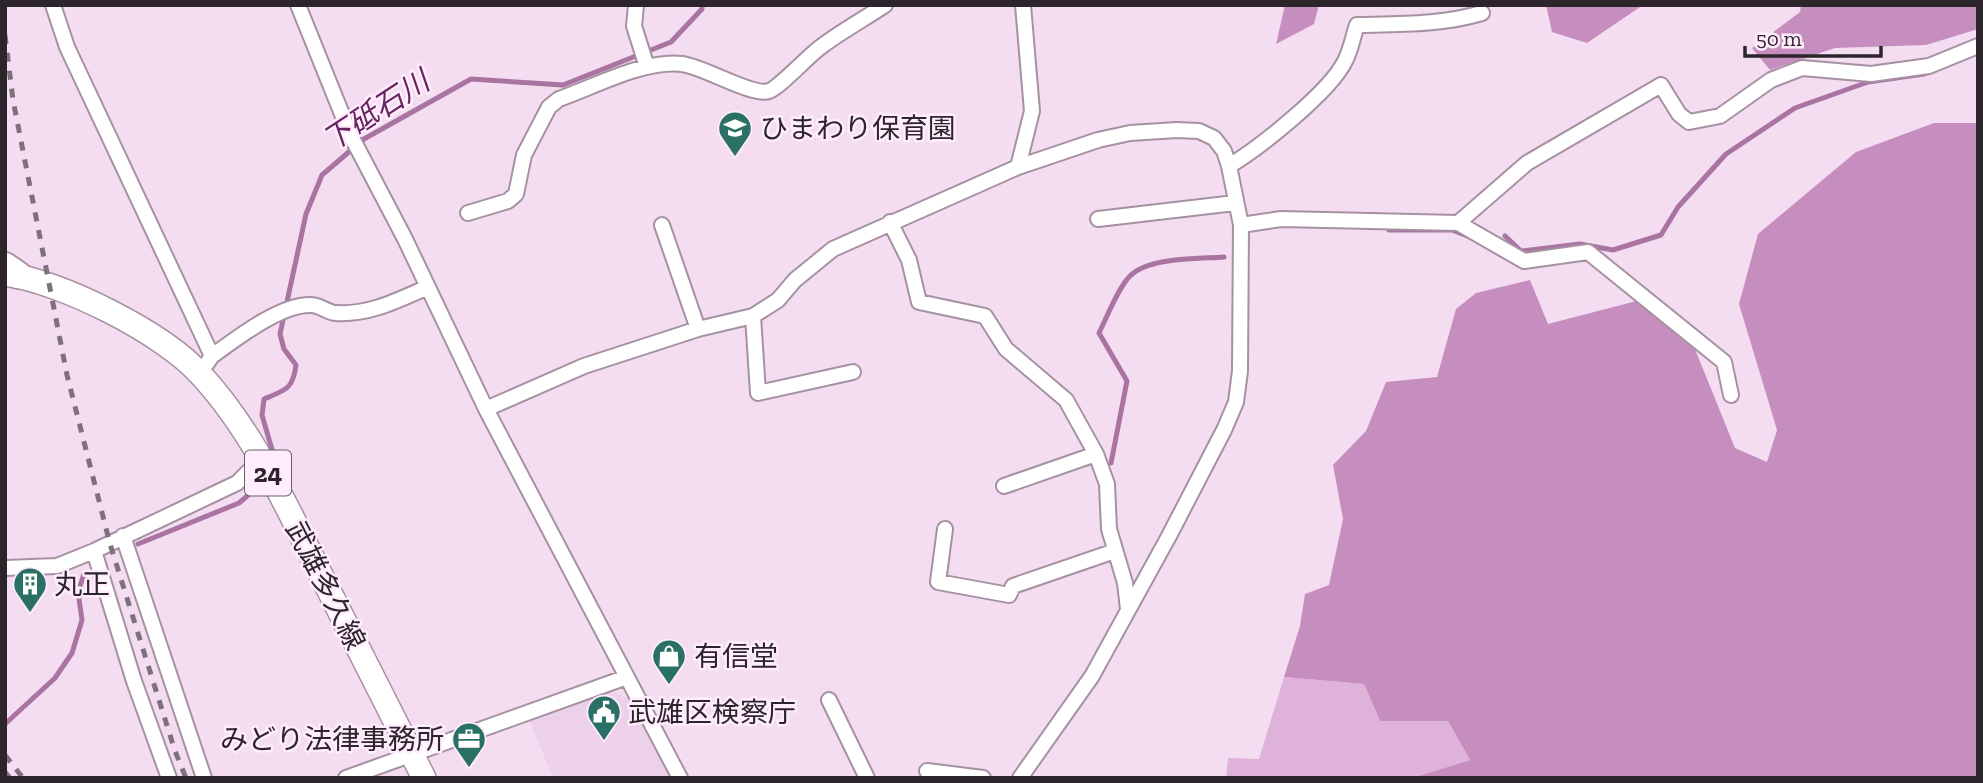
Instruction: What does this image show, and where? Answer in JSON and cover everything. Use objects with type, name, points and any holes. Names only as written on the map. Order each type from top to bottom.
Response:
[{"type":"main road","name":"武雄多久線","points":[[9,272],[81,297],[127,320],[176,354],[206,364],[278,489],[424,778]]},
{"type":"street","points":[[53,5],[67,47],[206,364],[254,326],[293,309],[312,304],[333,313],[365,313],[428,287]]},
{"type":"street","points":[[298,5],[359,153],[428,287],[486,409],[680,778]]},
{"type":"street","points":[[636,5],[634,26],[646,67]]},
{"type":"street","points":[[468,213],[508,201],[516,194],[524,155],[549,107],[559,99],[646,67],[666,64],[684,64],[705,69],[756,92],[770,91],[821,46],[885,5]]},
{"type":"street","points":[[1018,167],[1032,111],[1023,5]]},
{"type":"street","points":[[1229,166],[1250,153],[1317,95],[1345,62],[1357,25],[1432,23],[1482,13]]},
{"type":"street","points":[[1458,223],[1527,163],[1661,85],[1679,114],[1689,122],[1720,116],[1771,80],[1802,68],[1871,74],[1929,66],[1978,46]]},
{"type":"street","points":[[486,409],[584,366],[752,316],[778,300],[795,280],[833,249],[1018,167],[1098,140],[1130,133],[1199,131],[1214,138],[1224,151],[1229,166],[1241,225],[1240,371],[1236,402],[1182,513],[1092,676],[1020,778]]},
{"type":"street","points":[[1098,219],[1235,203]]},
{"type":"street","points":[[1241,225],[1280,219],[1458,223],[1524,261],[1587,252],[1724,362],[1731,395]]},
{"type":"street","points":[[890,222],[909,260],[919,302],[985,316],[1006,349],[1066,400],[1096,454],[1107,484],[1109,529],[1125,583],[1128,609]]},
{"type":"street","points":[[662,225],[698,330]]},
{"type":"street","points":[[752,316],[758,393],[853,372]]},
{"type":"street","points":[[1004,486],[1096,454]]},
{"type":"street","points":[[5,568],[57,566],[94,551],[237,483],[260,460]]},
{"type":"street","points":[[945,529],[938,582],[1009,595],[1013,586],[1115,551]]},
{"type":"street","points":[[123,536],[204,778]]},
{"type":"street","points":[[94,551],[134,681],[169,778]]},
{"type":"street","points":[[346,778],[627,677]]},
{"type":"street","points":[[829,700],[867,778]]},
{"type":"street","points":[[927,771],[983,778]]},
{"type":"shaded area","points":[[1285,5],[1319,5],[1314,24],[1276,44]]},
{"type":"shaded area","points":[[1546,5],[1643,5],[1587,43],[1552,32]]},
{"type":"shaded area","points":[[1801,5],[1978,5],[1978,29],[1926,45],[1835,48],[1770,70],[1752,48],[1800,12]]},
{"type":"shaded area","points":[[1934,123],[1978,123],[1978,778],[1412,778],[1470,760],[1448,721],[1380,721],[1364,684],[1284,677],[1300,626],[1305,594],[1329,585],[1343,519],[1333,465],[1366,431],[1386,382],[1437,377],[1456,309],[1476,293],[1530,280],[1548,324],[1648,298],[1688,332],[1735,448],[1767,462],[1777,430],[1739,304],[1758,234],[1856,152]]},
{"type":"shaded area","points":[[1284,677],[1364,684],[1380,721],[1448,721],[1470,760],[1412,778],[1226,778],[1228,758],[1259,759]]},
{"type":"shaded area","points":[[603,693],[616,693],[631,699],[674,778],[553,778],[529,719]]},
{"type":"waterway","name":"下砥石川","points":[[275,460],[262,415],[264,399],[287,388],[295,373],[296,365],[284,349],[280,334],[306,214],[322,175],[364,139],[471,79],[563,85],[671,42],[702,9],[702,5]]},
{"type":"waterway","points":[[1505,236],[1521,251],[1580,244],[1613,250],[1661,235],[1678,207],[1726,154],[1795,108],[1868,82],[1932,71]]},
{"type":"waterway","points":[[1389,230],[1452,230],[1470,237]]},
{"type":"waterway","points":[[1111,463],[1127,381],[1099,333],[1117,295],[1130,276],[1149,265],[1175,260],[1224,257]]},
{"type":"waterway","name":"下砥石川","points":[[138,544],[239,503],[259,486]]},
{"type":"waterway","name":"下砥石川","points":[[5,724],[55,678],[72,653],[82,620],[78,592],[84,574]]},
{"type":"railway","points":[[5,35],[13,100],[67,375],[110,544],[175,751],[186,778]]},
{"type":"railway","points":[[5,755],[23,778]]},
{"type":"railway","points":[[5,772],[10,778]]},
{"type":"place","name":"ひまわり保育園","points":[[735,158]]},
{"type":"place","name":"丸正","points":[[30,614]]},
{"type":"place","name":"有信堂","points":[[669,686]]},
{"type":"place","name":"武雄区検察庁","points":[[604,742]]},
{"type":"place","name":"みどり法律事務所","points":[[469,769]]}]
